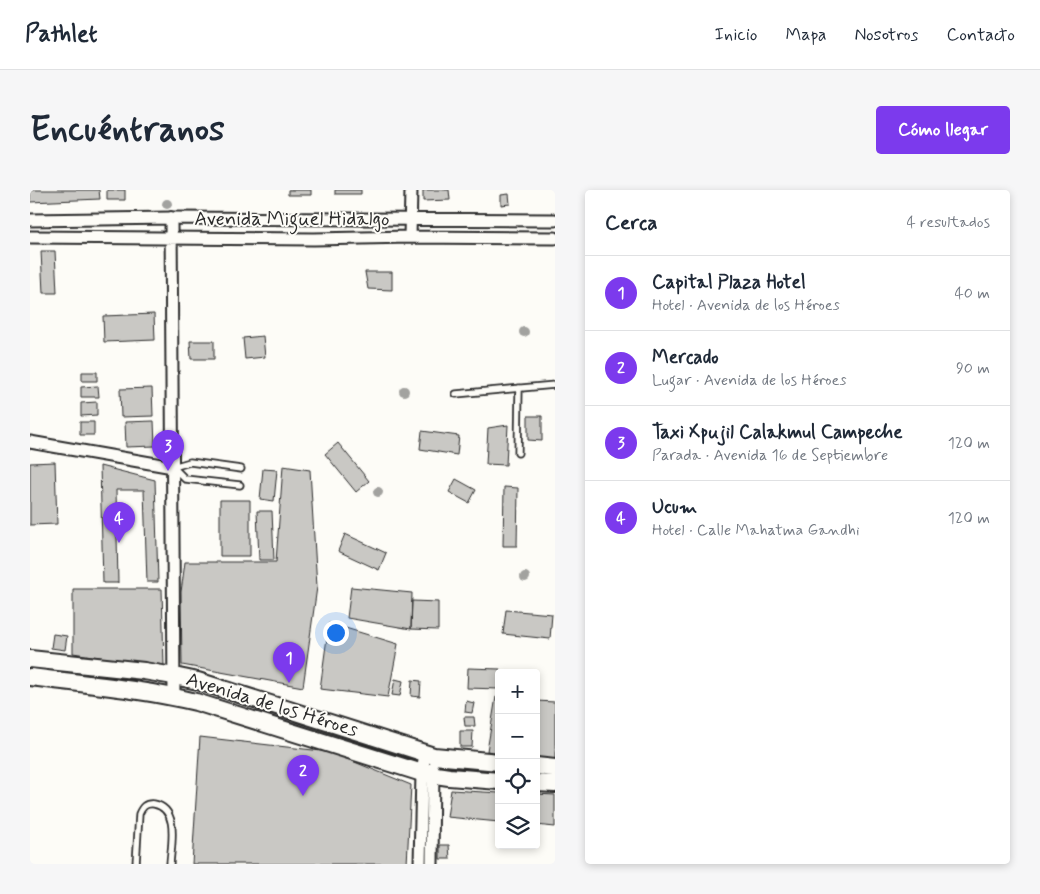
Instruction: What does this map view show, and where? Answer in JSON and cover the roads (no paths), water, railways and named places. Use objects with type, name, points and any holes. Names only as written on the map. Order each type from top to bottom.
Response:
[{"type":"street","points":[[410,237],[411,190]]},
{"type":"street","points":[[170,218],[174,697]]},
{"type":"street","name":"Avenida Miguel Hidalgo","points":[[30,220],[170,218],[555,220]]},
{"type":"street","name":"Avenida Miguel Hidalgo","points":[[30,237],[555,238]]},
{"type":"street","points":[[30,442],[173,467]]},
{"type":"street","name":"Avenida de los Héroes","points":[[30,659],[174,676],[198,681],[430,755],[495,762]]},
{"type":"street","name":"Avenida de los Héroes","points":[[30,677],[174,697],[196,702],[427,774],[495,781]]},
{"type":"street","points":[[420,864],[426,842],[427,774],[430,755]]},
{"type":"street","points":[[540,766],[555,768]]},
{"type":"street","points":[[540,783],[555,784]]},
{"type":"street","points":[[426,842],[432,864]]},
{"type":"lane","points":[[456,394],[555,385]]},
{"type":"lane","points":[[518,453],[519,388]]},
{"type":"lane","points":[[240,485],[185,479],[173,467],[190,462],[241,469]]},
{"type":"lane","points":[[136,864],[139,814],[145,805],[150,804],[158,805],[170,817],[172,826],[170,864]]},
{"type":"place","name":"Taxi Xpujil Calakmul Campeche","points":[[168,471]]},
{"type":"place","name":"Ucum","points":[[119,543]]},
{"type":"place","name":"Capital Plaza Hotel","points":[[289,683]]},
{"type":"place","name":"Mercado","points":[[303,796]]}]
